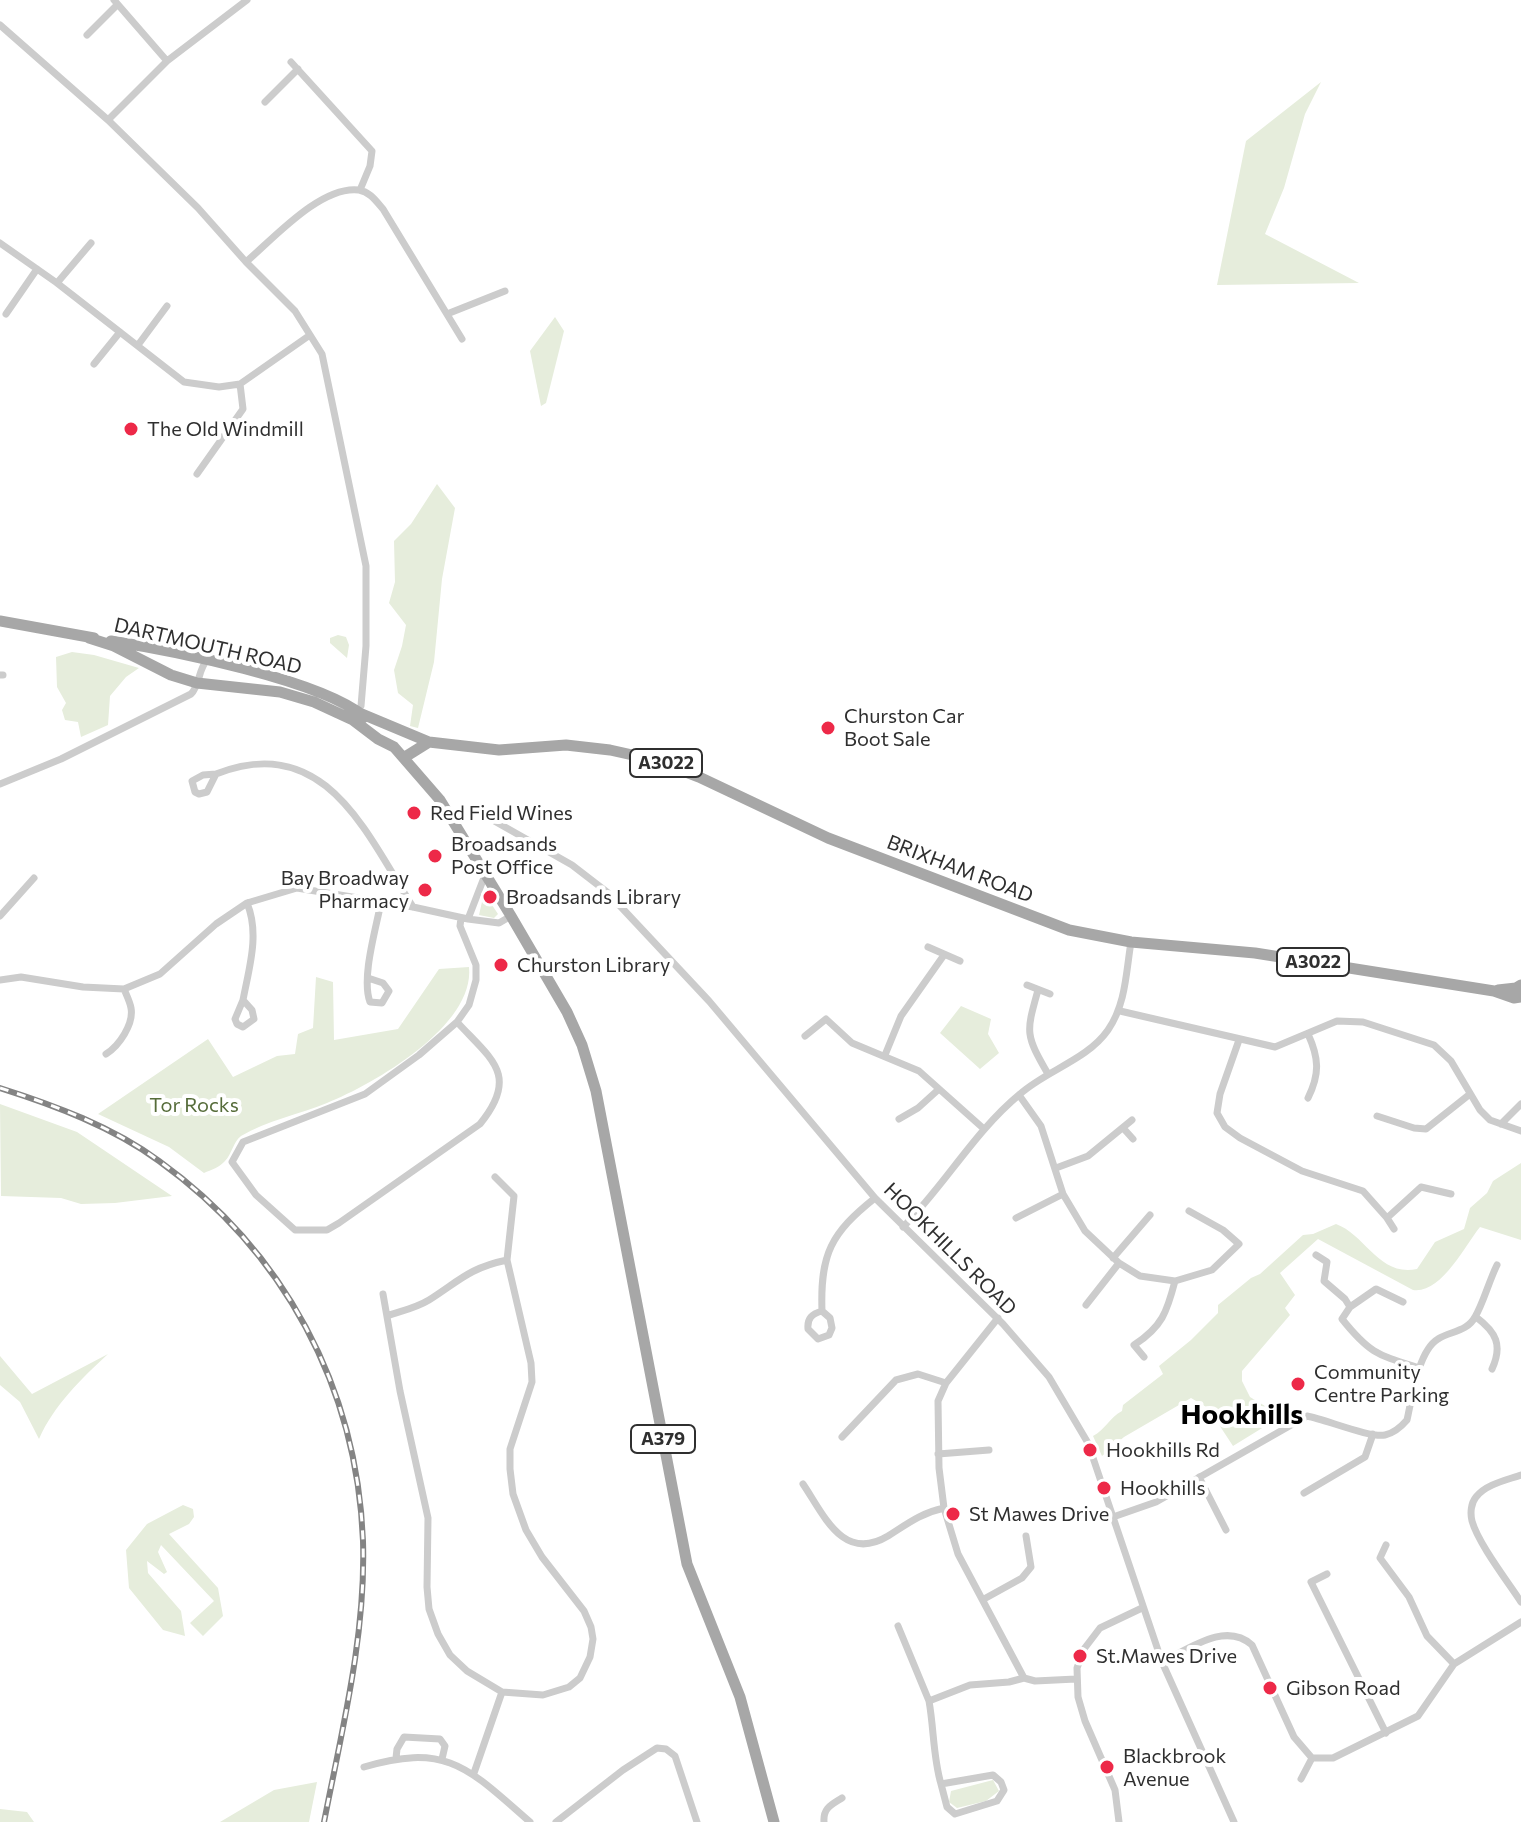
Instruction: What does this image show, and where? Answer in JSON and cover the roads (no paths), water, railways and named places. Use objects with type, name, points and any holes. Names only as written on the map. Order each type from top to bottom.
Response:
[{"type":"main road","name":"DARTMOUTH ROAD","points":[[0,621],[207,660],[315,691],[358,715]]},
{"type":"main road","name":"DARTMOUTH ROAD","points":[[89,638],[114,646],[171,675],[197,683],[280,692],[358,715]]},
{"type":"main road","name":"BRIXHAM ROAD","points":[[358,715],[429,742],[499,750],[566,745],[655,760],[699,777],[828,838],[1069,930],[1131,942],[1255,953],[1521,997]]},
{"type":"main road","points":[[358,715],[405,757],[429,742]]},
{"type":"main road","name":"A379","points":[[405,757],[440,800],[511,916],[567,1012],[590,1069],[687,1564],[740,1697],[774,1822]]},
{"type":"main road","name":"BRIXHAM ROAD","points":[[1494,991],[1521,985]]},
{"type":"street","points":[[108,120],[167,61],[247,0]]},
{"type":"street","points":[[87,35],[116,3],[167,61]]},
{"type":"street","points":[[0,25],[108,120],[198,208],[295,311],[322,354],[366,566],[366,646],[358,715]]},
{"type":"street","points":[[291,62],[372,151],[370,166],[360,190]]},
{"type":"street","points":[[265,102],[298,69]]},
{"type":"street","points":[[246,262],[322,198],[360,190],[370,195],[383,209],[462,339]]},
{"type":"street","points":[[0,243],[57,283],[184,382],[219,387],[240,384],[310,335]]},
{"type":"street","points":[[57,283],[91,243]]},
{"type":"street","points":[[6,314],[37,269]]},
{"type":"street","points":[[447,314],[505,291]]},
{"type":"street","points":[[138,345],[167,306]]},
{"type":"street","points":[[94,364],[120,332]]},
{"type":"street","points":[[197,474],[243,409],[240,384]]},
{"type":"street","points":[[0,784],[61,759],[191,694],[207,660]]},
{"type":"street","points":[[216,774],[234,767],[270,765],[293,769],[331,788],[358,816],[413,907]]},
{"type":"street","name":"HOOKHILLS ROAD","points":[[482,814],[572,865],[607,892],[709,1001],[875,1198],[998,1318],[1049,1377],[1088,1443],[1162,1662],[1234,1822]]},
{"type":"street","points":[[457,1022],[499,1068],[500,1089],[494,1106],[480,1124],[327,1230],[295,1230],[256,1195],[232,1162],[243,1142],[365,1094],[419,1055],[457,1022],[469,1005],[476,980],[476,965],[460,926],[485,875]]},
{"type":"street","points":[[0,916],[34,878]]},
{"type":"street","points":[[0,980],[21,977],[61,985],[124,989],[160,974],[216,924],[247,903],[297,888],[499,923],[511,916]]},
{"type":"street","points":[[368,978],[381,902]]},
{"type":"street","points":[[243,1000],[253,948],[253,916],[247,903]]},
{"type":"street","points":[[903,1227],[928,1202],[984,1129],[1019,1095],[1095,1046],[1120,1011],[1131,942]]},
{"type":"street","points":[[928,947],[960,961]]},
{"type":"street","points":[[885,1055],[901,1016],[944,955]]},
{"type":"street","points":[[1027,985],[1050,994]]},
{"type":"street","points":[[106,1054],[116,1048],[128,1025],[132,1010],[124,989]]},
{"type":"street","points":[[1038,990],[1027,1029],[1035,1052],[1048,1074]]},
{"type":"street","points":[[1120,1011],[1275,1047],[1337,1021],[1349,1020],[1434,1045],[1451,1061],[1480,1110],[1490,1120],[1521,1131]]},
{"type":"street","points":[[805,1036],[834,1012]]},
{"type":"street","points":[[826,1019],[852,1043],[919,1071],[984,1129]]},
{"type":"street","points":[[1308,1034],[1318,1065],[1308,1098]]},
{"type":"street","points":[[1239,1040],[1218,1103],[1217,1113],[1225,1127],[1302,1171],[1363,1191],[1394,1229]]},
{"type":"street","points":[[899,1119],[918,1108],[939,1089]]},
{"type":"street","points":[[1377,1116],[1426,1129],[1470,1094]]},
{"type":"street","points":[[1019,1095],[1041,1126],[1063,1194],[1085,1231],[1116,1260],[1140,1276],[1175,1281],[1212,1270],[1239,1244],[1223,1230],[1189,1211]]},
{"type":"street","points":[[1501,1124],[1521,1104]]},
{"type":"street","points":[[1056,1168],[1088,1156],[1132,1120]]},
{"type":"street","points":[[1124,1129],[1133,1139]]},
{"type":"street","points":[[383,1294],[400,1391],[428,1518],[427,1587],[433,1623],[450,1655],[482,1682],[502,1692],[543,1695],[569,1687],[580,1678],[586,1667],[593,1639],[584,1611],[542,1557],[526,1530],[513,1494],[510,1449],[532,1382],[531,1363],[507,1260],[514,1196],[495,1177]]},
{"type":"street","points":[[1387,1218],[1421,1187],[1451,1194]]},
{"type":"street","points":[[1016,1218],[1063,1194]]},
{"type":"street","points":[[822,1311],[823,1267],[836,1234],[875,1198]]},
{"type":"street","points":[[1086,1305],[1150,1215]]},
{"type":"street","points":[[1316,1255],[1327,1262],[1324,1281],[1350,1307]]},
{"type":"street","points":[[387,1316],[429,1300],[457,1278],[475,1269],[507,1260]]},
{"type":"street","points":[[1113,1517],[1156,1502],[1307,1416],[1373,1434],[1391,1433],[1407,1420],[1419,1368],[1434,1340],[1464,1329],[1476,1317],[1497,1265]]},
{"type":"street","points":[[1144,1357],[1134,1345],[1150,1334],[1167,1312],[1175,1281]]},
{"type":"street","points":[[1403,1302],[1376,1289],[1350,1307],[1342,1319],[1377,1355],[1419,1368]]},
{"type":"street","points":[[1476,1317],[1491,1329],[1498,1342],[1497,1359],[1492,1369]]},
{"type":"street","points":[[998,1318],[946,1383],[938,1401],[938,1454],[944,1508],[958,1554],[1024,1678]]},
{"type":"street","points":[[842,1437],[896,1380],[918,1374],[946,1383]]},
{"type":"street","points":[[1304,1493],[1365,1457],[1373,1434]]},
{"type":"street","points":[[938,1454],[989,1450]]},
{"type":"street","points":[[1521,1475],[1477,1495],[1472,1505],[1472,1516],[1477,1530],[1521,1602]]},
{"type":"street","points":[[1199,1477],[1226,1530]]},
{"type":"street","points":[[803,1484],[841,1538],[854,1543],[876,1542],[926,1512],[944,1508]]},
{"type":"street","points":[[984,1599],[1022,1578],[1031,1567],[1026,1536]]},
{"type":"street","points":[[1371,1562],[1380,1558],[1386,1545]]},
{"type":"street","points":[[1380,1558],[1409,1597],[1427,1636],[1454,1664]]},
{"type":"street","points":[[1301,1586],[1327,1574]]},
{"type":"street","points":[[1311,1582],[1386,1733]]},
{"type":"street","points":[[1119,1822],[1115,1790],[1085,1721],[1076,1679],[1080,1656],[1100,1628],[1142,1608]]},
{"type":"street","points":[[1162,1662],[1222,1634],[1237,1635],[1246,1640],[1252,1645],[1294,1737],[1312,1758],[1333,1758],[1418,1716],[1454,1664],[1521,1622]]},
{"type":"street","points":[[898,1626],[929,1701],[936,1765],[947,1807],[955,1814],[997,1801],[1004,1790],[993,1775],[941,1784]]},
{"type":"street","points":[[929,1701],[970,1685],[1024,1678],[1035,1681],[1076,1679]]},
{"type":"street","points":[[474,1773],[502,1692]]},
{"type":"street","points":[[396,1758],[404,1737],[419,1737],[440,1739],[445,1746],[442,1759]]},
{"type":"street","points":[[556,1822],[657,1748],[666,1749],[675,1756],[697,1822]]},
{"type":"street","points":[[364,1767],[396,1758],[442,1759],[474,1773],[530,1822]]},
{"type":"street","points":[[1301,1779],[1312,1758]]},
{"type":"street","points":[[824,1822],[827,1807],[842,1798]]},
{"type":"railway","points":[[0,1088],[103,1127],[159,1161],[203,1197],[243,1237],[277,1280],[306,1327],[329,1377],[346,1429],[358,1484],[363,1576],[357,1647],[324,1822]]},
{"type":"place","name":"The Old Windmill","points":[[131,429]]},
{"type":"place","name":"Churston Car Boot Sale","points":[[828,728]]},
{"type":"place","name":"Red Field Wines","points":[[414,813]]},
{"type":"place","name":"Broadsands Post Office","points":[[435,856]]},
{"type":"place","name":"Bay Broadway Pharmacy","points":[[425,890]]},
{"type":"place","name":"Broadsands Library","points":[[490,897]]},
{"type":"place","name":"Churston Library","points":[[501,965]]},
{"type":"place","name":"Community Centre Parking","points":[[1298,1384]]},
{"type":"place","name":"Hookhills Rd","points":[[1090,1450]]},
{"type":"place","name":"Hookhills","points":[[1104,1488]]},
{"type":"place","name":"St Mawes Drive","points":[[953,1514]]},
{"type":"place","name":"St.Mawes Drive","points":[[1080,1656]]},
{"type":"place","name":"Gibson Road","points":[[1270,1688]]},
{"type":"place","name":"Blackbrook Avenue","points":[[1107,1767]]},
{"type":"district","name":"Hookhills","points":[[1242,1415]]},
{"type":"park label","name":"Tor Rocks","points":[[194,1105]]}]
